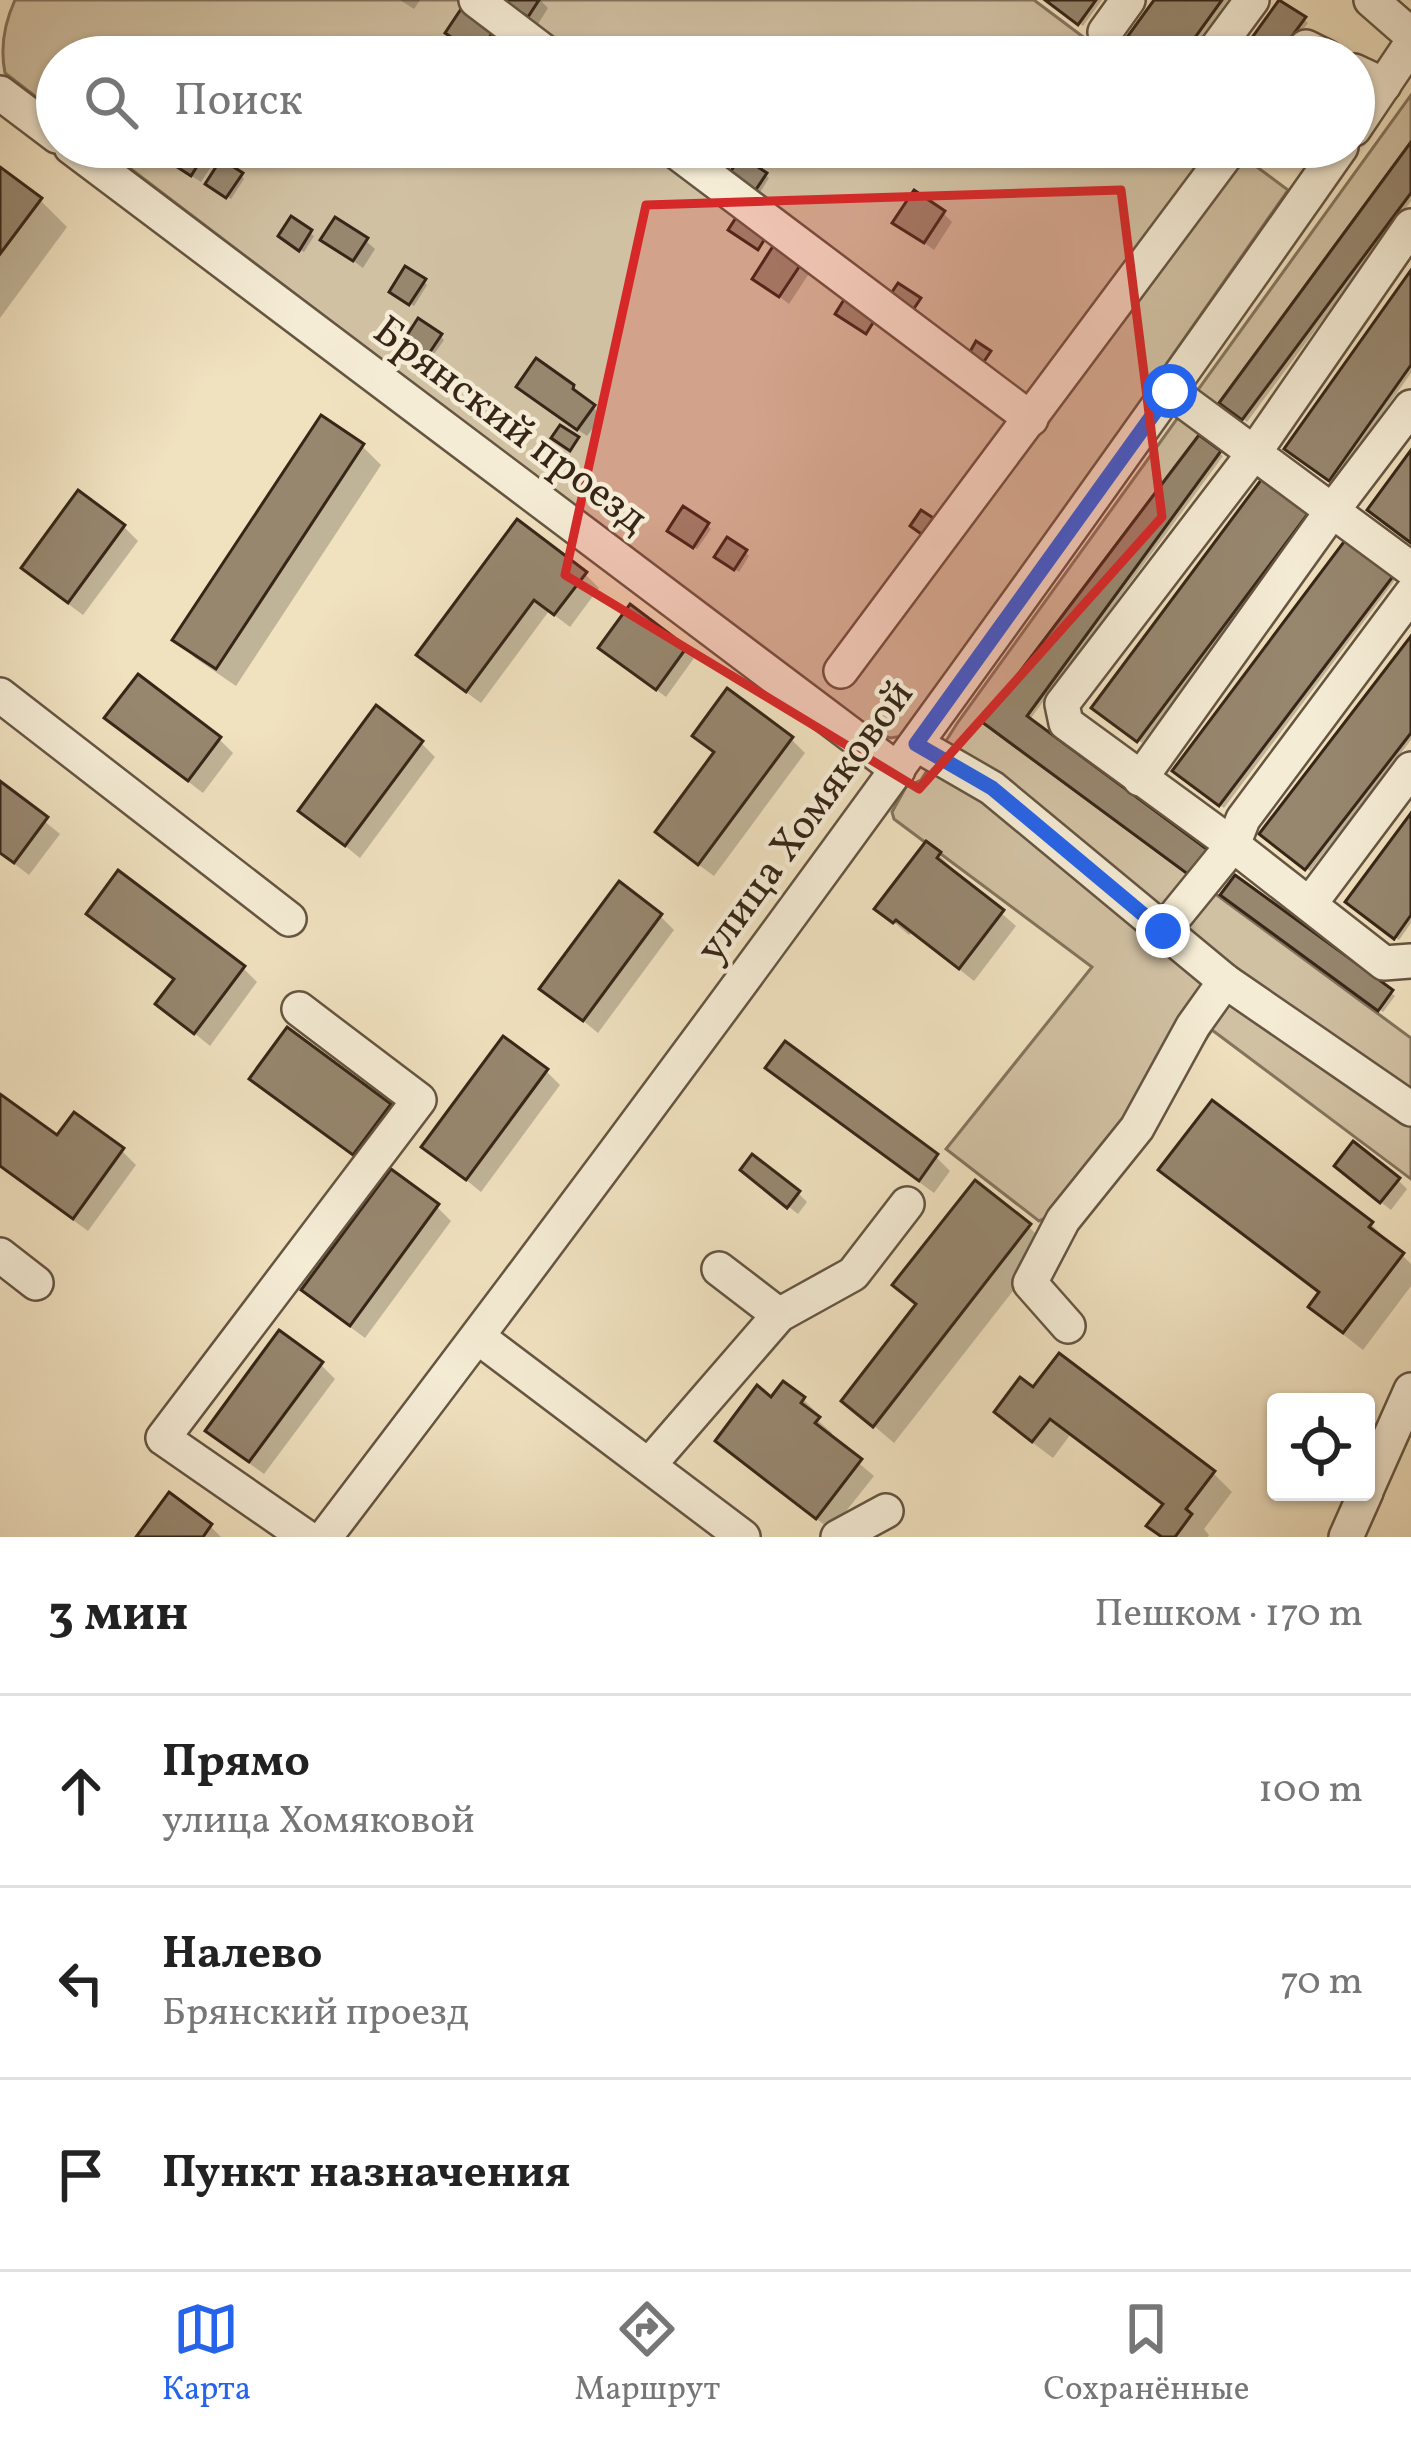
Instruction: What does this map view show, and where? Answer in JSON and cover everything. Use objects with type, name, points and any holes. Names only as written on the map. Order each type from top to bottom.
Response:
[{"type":"street","points":[[476,0],[523,36]]},
{"type":"street","points":[[1105,32],[1128,0]]},
{"type":"street","points":[[1225,36],[1252,0]]},
{"type":"street","points":[[1371,0],[1411,40],[1375,73]]},
{"type":"street","points":[[0,93],[36,120]]},
{"type":"street","name":"Брянский проезд","points":[[100,168],[907,757],[992,788],[1225,981],[1411,1109]]},
{"type":"street","points":[[698,168],[1030,419]]},
{"type":"street","points":[[841,671],[1216,168]]},
{"type":"street","name":"улица Хомяковой","points":[[325,1537],[907,757],[1326,168]]},
{"type":"street","points":[[1411,226],[1254,453],[1062,704],[1066,723],[1384,963],[1411,961]]},
{"type":"street","points":[[1170,391],[1411,569]]},
{"type":"street","points":[[1140,779],[1411,406]]},
{"type":"street","points":[[1163,931],[1233,845],[1243,819],[1411,594]]},
{"type":"street","points":[[0,695],[290,919]]},
{"type":"street","points":[[1312,901],[1411,769]]},
{"type":"street","points":[[1068,1326],[1030,1283],[1063,1220],[1137,1128],[1193,1026],[1225,981]]},
{"type":"street","points":[[299,1009],[418,1100],[163,1438],[306,1537]]},
{"type":"street","points":[[649,1465],[779,1315],[853,1274],[907,1204]]},
{"type":"street","points":[[0,1255],[36,1282]]},
{"type":"street","points":[[719,1269],[779,1315]]},
{"type":"street","points":[[478,1337],[743,1537]]},
{"type":"street","points":[[1375,1472],[1411,1390]]},
{"type":"street","points":[[1346,1537],[1362,1501]]},
{"type":"street","points":[[838,1537],[886,1511]]},
{"type":"highlighted area","points":[[1121,190],[1162,517],[919,789],[565,575],[646,205]]},
{"type":"shaded area","points":[[15,0],[1034,0],[1082,36],[36,36],[36,97],[5,73],[8,18]]},
{"type":"shaded area","points":[[1411,95],[1411,142],[1199,435],[982,722],[1411,1038],[1411,1179],[1212,1030],[1104,1188],[1039,1221],[946,1149],[1092,967],[894,819],[892,812],[906,787],[921,780],[958,722],[1358,168],[1375,168],[1375,145]]},
{"type":"shaded area","points":[[130,168],[1258,168],[1288,190],[907,735],[891,738],[872,733]]},
{"type":"building","points":[[501,0],[539,0],[528,17]]},
{"type":"building","points":[[1045,0],[1096,0],[1078,25]]},
{"type":"building","points":[[1154,0],[1222,0],[1196,36],[1128,36]]},
{"type":"building","points":[[1279,0],[1306,17],[1292,36],[1253,36]]},
{"type":"building","points":[[461,9],[494,30],[490,36],[445,33]]},
{"type":"building","points":[[1411,142],[1411,193],[1242,420],[1219,403]]},
{"type":"building","points":[[0,167],[42,198],[0,254]]},
{"type":"building","points":[[215,168],[243,173],[226,198],[205,184]]},
{"type":"building","points":[[733,168],[759,168],[767,173],[751,197],[725,180]]},
{"type":"building","points":[[914,190],[945,211],[924,243],[892,223]]},
{"type":"building","points":[[739,213],[769,232],[758,250],[728,230]]},
{"type":"building","points":[[291,216],[312,230],[299,251],[278,236]]},
{"type":"building","points":[[335,217],[368,238],[353,261],[320,240]]},
{"type":"building","points":[[775,243],[803,261],[779,297],[752,279]]},
{"type":"building","points":[[405,266],[426,279],[409,305],[389,292]]},
{"type":"building","points":[[1411,270],[1411,365],[1329,481],[1284,449]]},
{"type":"building","points":[[898,283],[921,298],[911,313],[888,298]]},
{"type":"building","points":[[845,298],[876,318],[866,334],[835,314]]},
{"type":"building","points":[[418,318],[442,334],[428,355],[404,340]]},
{"type":"building","points":[[976,341],[991,351],[981,366],[967,357]]},
{"type":"building","points":[[536,358],[595,405],[577,430],[516,387]]},
{"type":"building","points":[[321,415],[364,444],[216,669],[172,640]]},
{"type":"building","points":[[560,425],[579,437],[570,451],[551,438]]},
{"type":"building","points":[[1199,435],[1221,451],[1027,716],[1208,850],[1189,875],[982,722]]},
{"type":"building","points":[[1411,450],[1411,543],[1367,510]]},
{"type":"building","points":[[1264,476],[1310,511],[1137,742],[1091,708]]},
{"type":"building","points":[[78,490],[125,525],[68,603],[21,568]]},
{"type":"building","points":[[683,506],[709,523],[693,548],[667,531]]},
{"type":"building","points":[[921,510],[938,521],[927,538],[910,526]]},
{"type":"building","points":[[517,519],[587,572],[554,615],[534,600],[466,692],[416,655]]},
{"type":"building","points":[[727,537],[747,550],[734,570],[714,557]]},
{"type":"building","points":[[1346,539],[1394,575],[1219,806],[1172,771]]},
{"type":"building","points":[[630,604],[687,647],[656,690],[598,648]]},
{"type":"building","points":[[1411,636],[1411,733],[1305,870],[1259,834]]},
{"type":"building","points":[[138,674],[221,737],[188,781],[104,718]]},
{"type":"building","points":[[727,688],[793,737],[698,865],[655,832],[714,752],[692,736]]},
{"type":"building","points":[[376,705],[423,741],[345,846],[298,811]]},
{"type":"building","points":[[0,781],[48,817],[14,863],[0,853]]},
{"type":"building","points":[[1411,813],[1411,915],[1394,939],[1345,902]]},
{"type":"building","points":[[926,841],[941,852],[937,858],[1004,910],[959,969],[896,920],[893,923],[874,909]]},
{"type":"building","points":[[118,870],[245,966],[194,1034],[155,1004],[174,979],[86,914]]},
{"type":"building","points":[[1235,875],[1393,990],[1378,1011],[1220,895]]},
{"type":"building","points":[[619,881],[662,914],[583,1021],[539,989]]},
{"type":"building","points":[[287,1027],[391,1104],[353,1155],[249,1079]]},
{"type":"building","points":[[503,1036],[548,1069],[466,1180],[421,1147]]},
{"type":"building","points":[[785,1041],[938,1154],[919,1181],[765,1068]]},
{"type":"building","points":[[0,1094],[57,1135],[74,1112],[124,1148],[73,1219],[0,1166]]},
{"type":"building","points":[[1212,1100],[1373,1222],[1369,1227],[1404,1253],[1343,1333],[1308,1307],[1319,1292],[1158,1170]]},
{"type":"building","points":[[1353,1141],[1400,1178],[1380,1203],[1334,1166]]},
{"type":"building","points":[[752,1154],[800,1191],[787,1208],[740,1170]]},
{"type":"building","points":[[391,1169],[439,1204],[350,1326],[301,1290]]},
{"type":"building","points":[[975,1180],[1031,1224],[873,1427],[841,1401],[916,1304],[892,1285]]},
{"type":"building","points":[[279,1330],[323,1362],[249,1462],[205,1431]]},
{"type":"building","points":[[1059,1353],[1215,1471],[1186,1509],[1192,1514],[1175,1537],[1162,1537],[1146,1526],[1163,1504],[1050,1419],[1032,1442],[994,1412],[1020,1377],[1033,1387]]},
{"type":"building","points":[[783,1381],[805,1397],[801,1403],[820,1417],[815,1423],[862,1459],[816,1519],[715,1441],[757,1385],[771,1397]]},
{"type":"building","points":[[169,1492],[212,1524],[203,1537],[136,1537]]},
{"type":"route","points":[[1163,931],[992,788],[916,744],[1170,391]]}]
